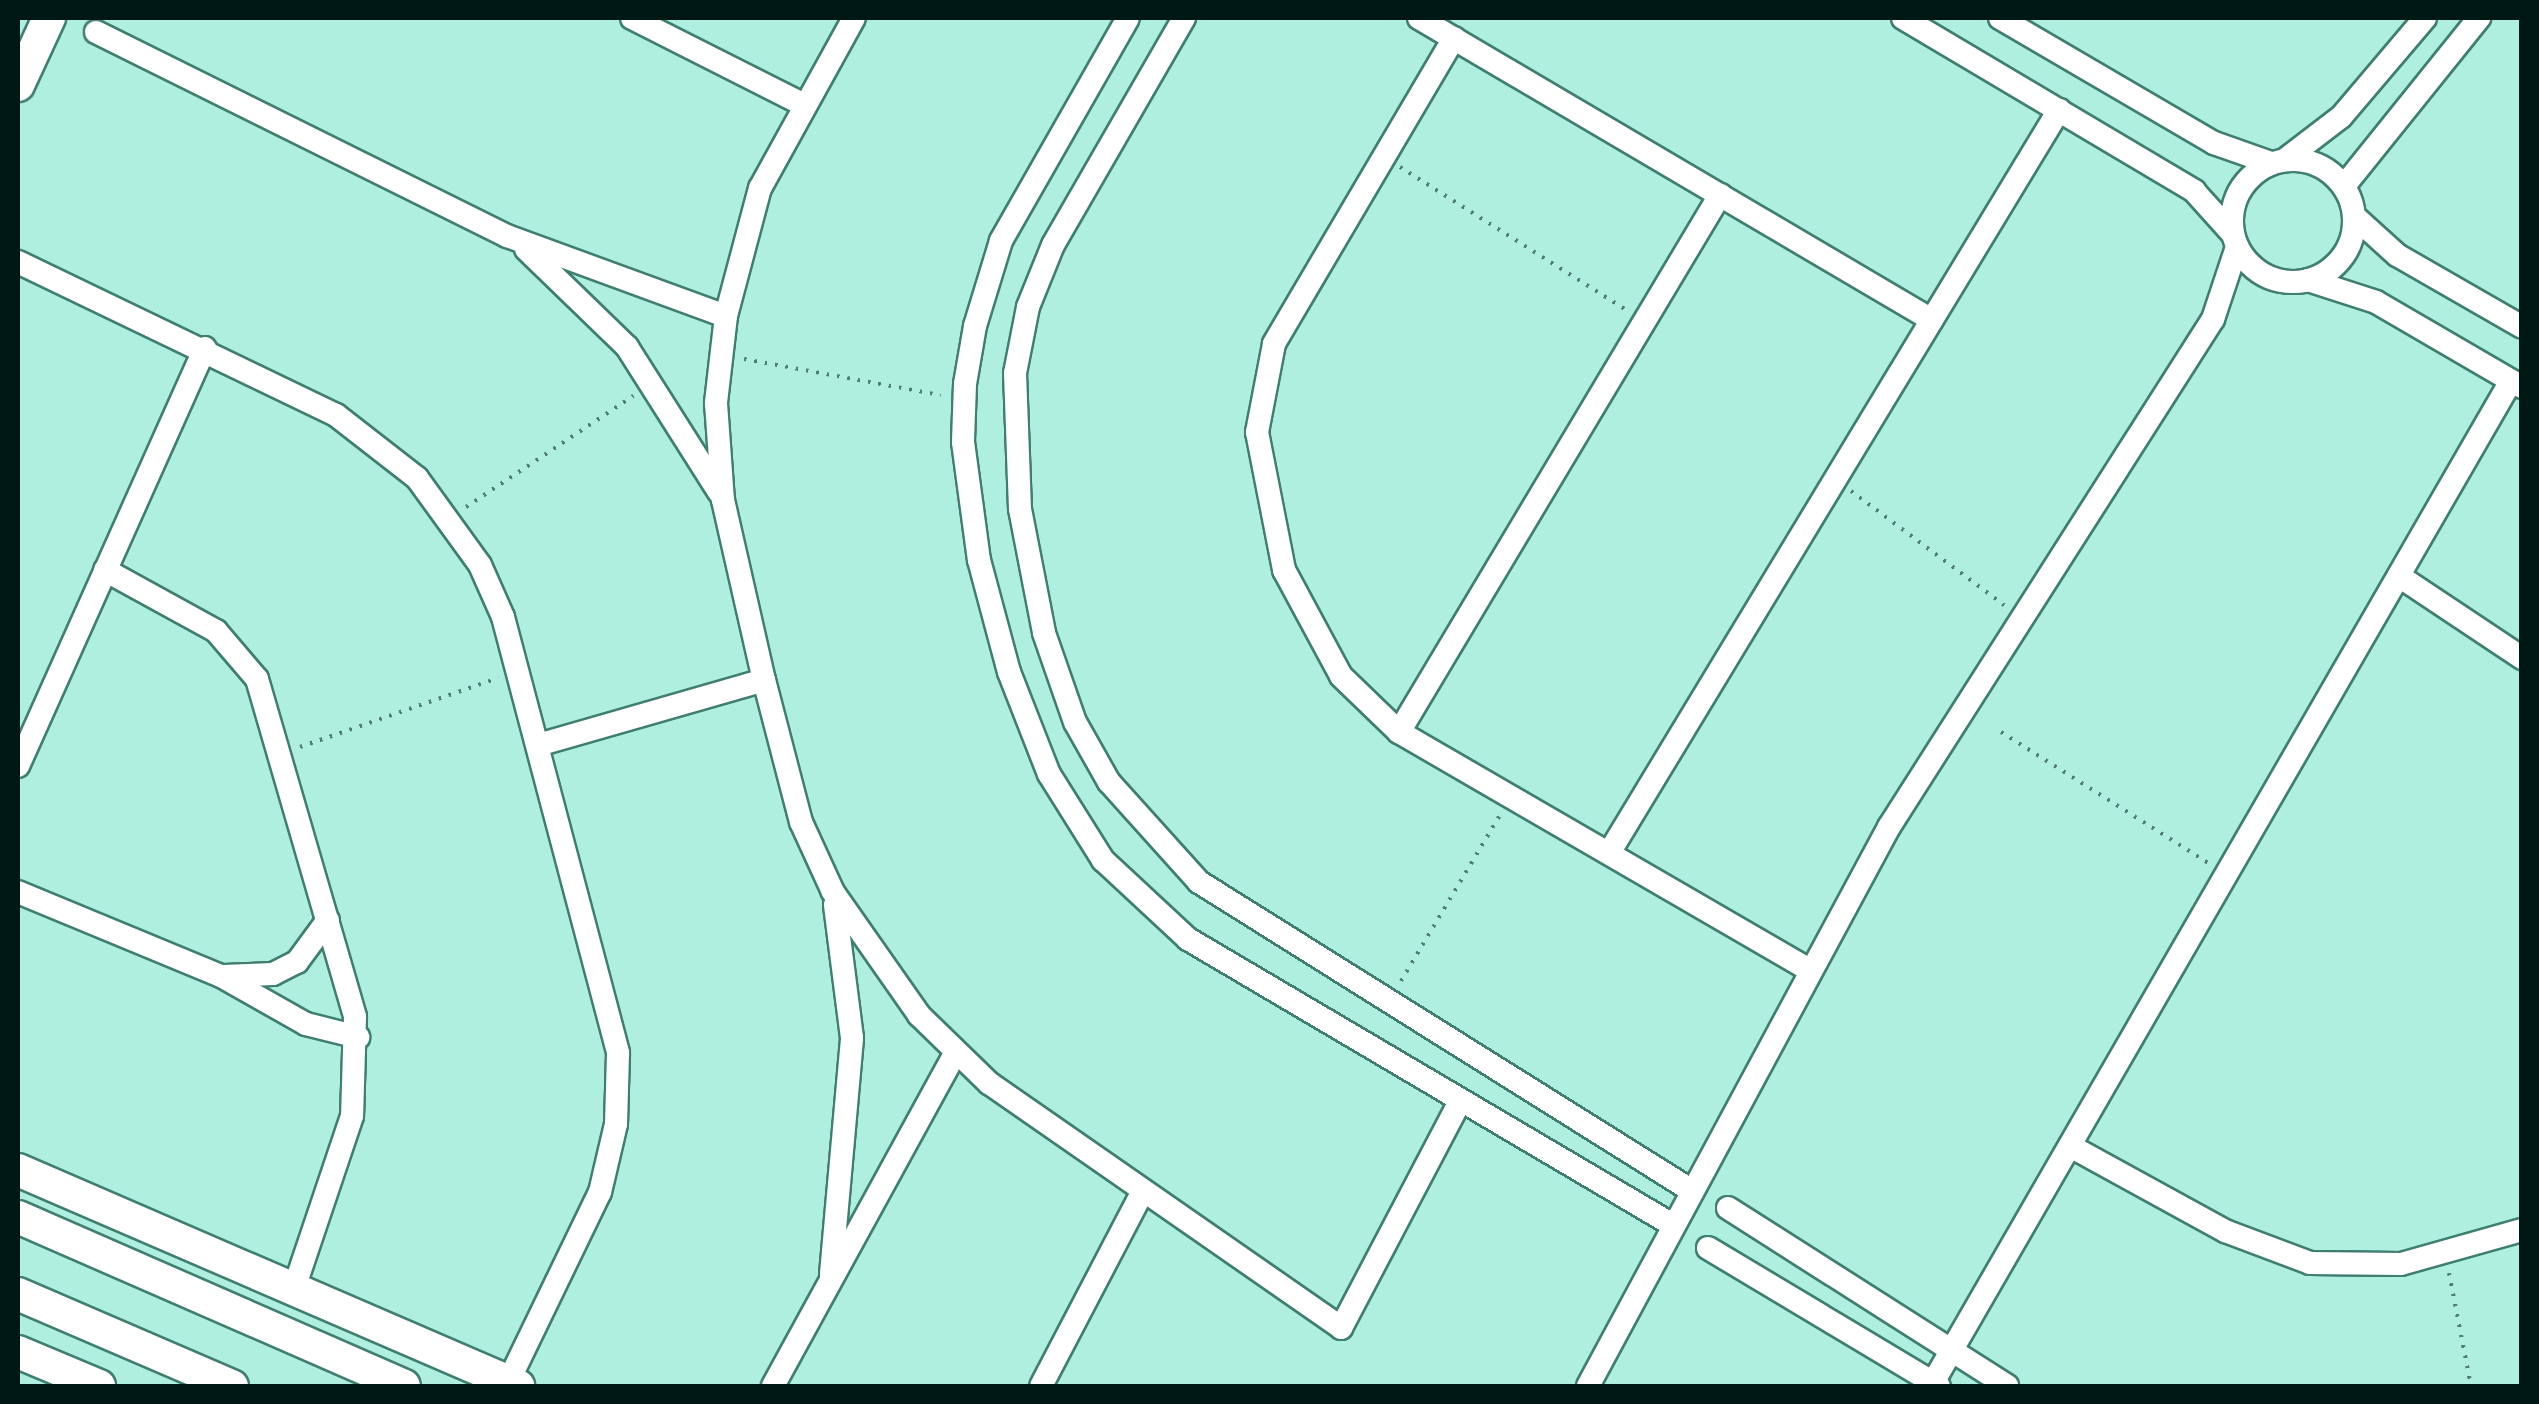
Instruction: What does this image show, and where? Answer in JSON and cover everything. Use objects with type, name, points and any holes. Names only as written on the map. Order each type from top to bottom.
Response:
[{"type":"street","points":[[18,84],[49,18]]},
{"type":"street","points":[[632,18],[802,104]]},
{"type":"street","points":[[854,18],[802,104],[760,188],[726,316],[720,355],[723,500],[801,822],[832,892],[887,976],[955,1053],[1024,1111],[1342,1328],[1460,1101]]},
{"type":"street","points":[[1128,18],[1001,241],[974,326],[965,399],[968,500],[991,613],[1072,819],[1143,902],[1188,939],[1671,1224]]},
{"type":"street","points":[[1184,18],[1085,186],[1028,307],[1014,373],[1014,442],[1044,634],[1075,722],[1109,782],[1151,835],[1200,882],[1255,921],[1389,1000],[1689,1189]]},
{"type":"street","points":[[1419,18],[1932,320]]},
{"type":"street","points":[[1708,1248],[1934,1385],[2398,576],[2516,384],[2376,302],[2308,280],[2260,273],[2194,192],[1903,18]]},
{"type":"street","points":[[2000,18],[2214,144],[2278,161],[2319,164],[2344,186],[2355,218],[2397,255],[2522,327]]},
{"type":"street","points":[[1588,1386],[1808,969],[2018,616],[2212,319],[2235,240],[2235,199],[2278,161],[2350,109],[2426,18]]},
{"type":"street","points":[[2344,186],[2479,18]]},
{"type":"street","points":[[96,32],[507,236],[726,316]]},
{"type":"street","points":[[1454,38],[1274,344],[1257,432],[1280,551],[1299,607],[1341,676],[1399,732],[1808,969]]},
{"type":"street","points":[[1609,853],[2059,110]]},
{"type":"street","points":[[1399,732],[1720,195]]},
{"type":"street","points":[[2308,280],[2337,264],[2355,218]]},
{"type":"street","points":[[507,236],[600,315],[654,382],[723,500]]},
{"type":"street","points":[[18,262],[205,348],[379,444],[450,517],[480,565],[517,671],[614,1018],[618,1088],[600,1192],[513,1384],[295,1285],[18,1170]]},
{"type":"street","points":[[18,766],[205,348]]},
{"type":"street","points":[[105,570],[232,644],[257,679],[328,920],[358,1037],[352,1116],[295,1285]]},
{"type":"street","points":[[2398,576],[2522,658]]},
{"type":"street","points":[[538,744],[764,680]]},
{"type":"street","points":[[18,892],[221,976],[306,1024],[358,1037]]},
{"type":"street","points":[[831,1274],[852,1038],[832,892]]},
{"type":"street","points":[[221,976],[247,979],[285,968],[316,943],[328,920]]},
{"type":"street","points":[[773,1386],[955,1053]]},
{"type":"street","points":[[2070,1146],[2266,1251],[2355,1268],[2445,1253],[2522,1230]]},
{"type":"street","points":[[1041,1386],[1142,1193]]},
{"type":"street","points":[[1728,1208],[2007,1386]]},
{"type":"street","points":[[18,1217],[404,1386]]},
{"type":"street","points":[[18,1294],[232,1386]]},
{"type":"street","points":[[18,1352],[99,1386]]},
{"type":"path","points":[[1384,156],[1644,322]]},
{"type":"path","points":[[720,355],[965,399]]},
{"type":"path","points":[[450,517],[654,382]]},
{"type":"path","points":[[1836,479],[2018,616]]},
{"type":"path","points":[[280,754],[517,671]]},
{"type":"path","points":[[2001,732],[2226,874]]},
{"type":"path","points":[[1389,1000],[1512,796]]},
{"type":"path","points":[[2445,1253],[2471,1386]]}]
